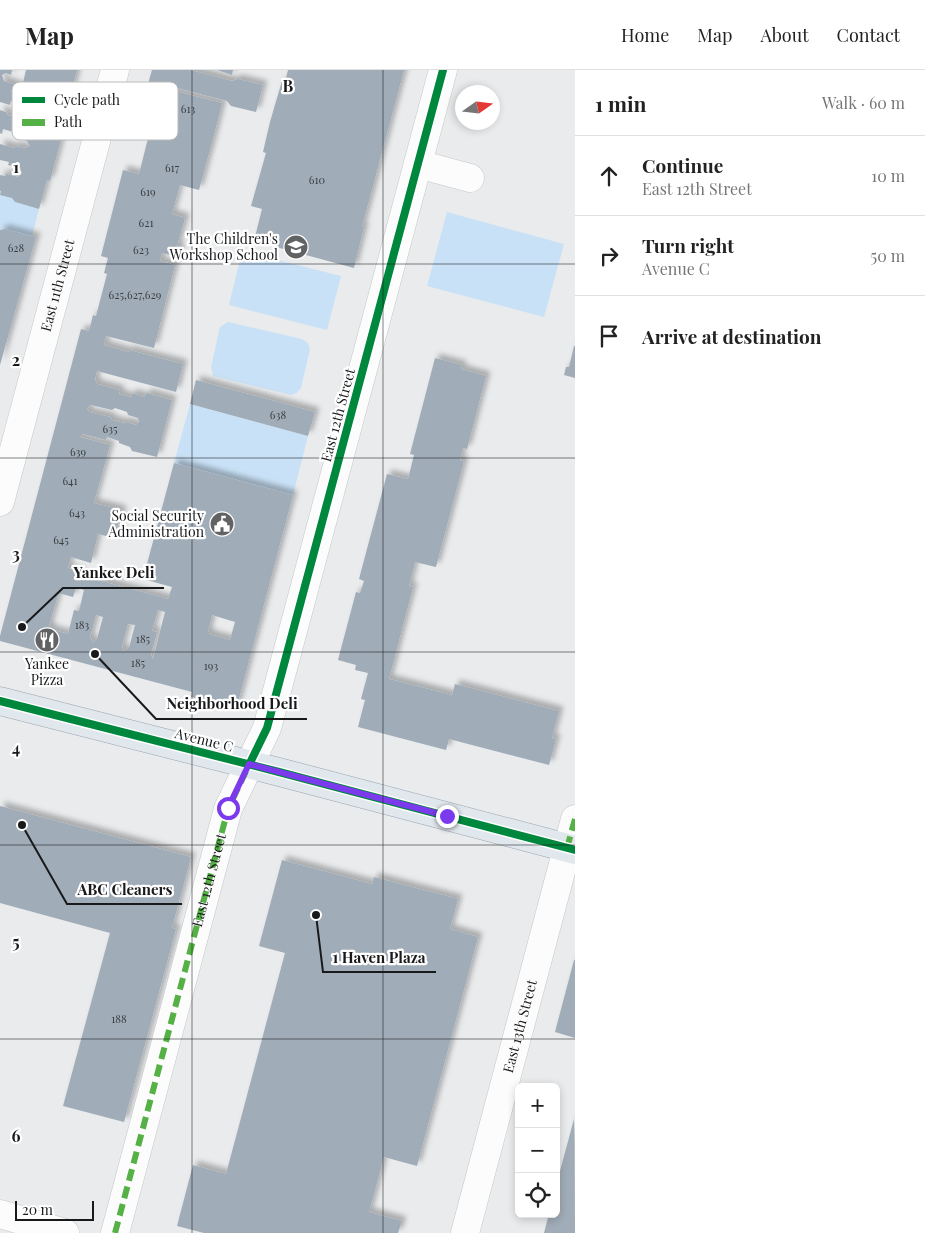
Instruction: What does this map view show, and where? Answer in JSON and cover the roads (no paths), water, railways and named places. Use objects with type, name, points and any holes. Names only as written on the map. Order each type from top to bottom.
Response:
[{"type":"main road","name":"Avenue C","points":[[0,702],[249,764],[571,849]]},
{"type":"street","name":"East 12th Street","points":[[115,1233],[228,808],[267,728],[443,70]]},
{"type":"street","name":"East 11th Street","points":[[0,502],[96,140]]},
{"type":"street","points":[[418,164],[470,178]]},
{"type":"street","name":"East 13th Street","points":[[464,1233],[571,849],[575,819]]},
{"type":"street","points":[[0,1214],[65,1233]]},
{"type":"place","name":"The Children's Workshop School","points":[[296,247]]},
{"type":"place","name":"Social Security Administration","points":[[222,524]]},
{"type":"place","name":"Yankee Deli","points":[[22,627]]},
{"type":"place","name":"Yankee Pizza","points":[[47,640]]},
{"type":"place","name":"Neighborhood Deli","points":[[95,654]]},
{"type":"place","name":"ABC Cleaners","points":[[22,825]]},
{"type":"place","name":"1 Haven Plaza","points":[[316,915]]}]
